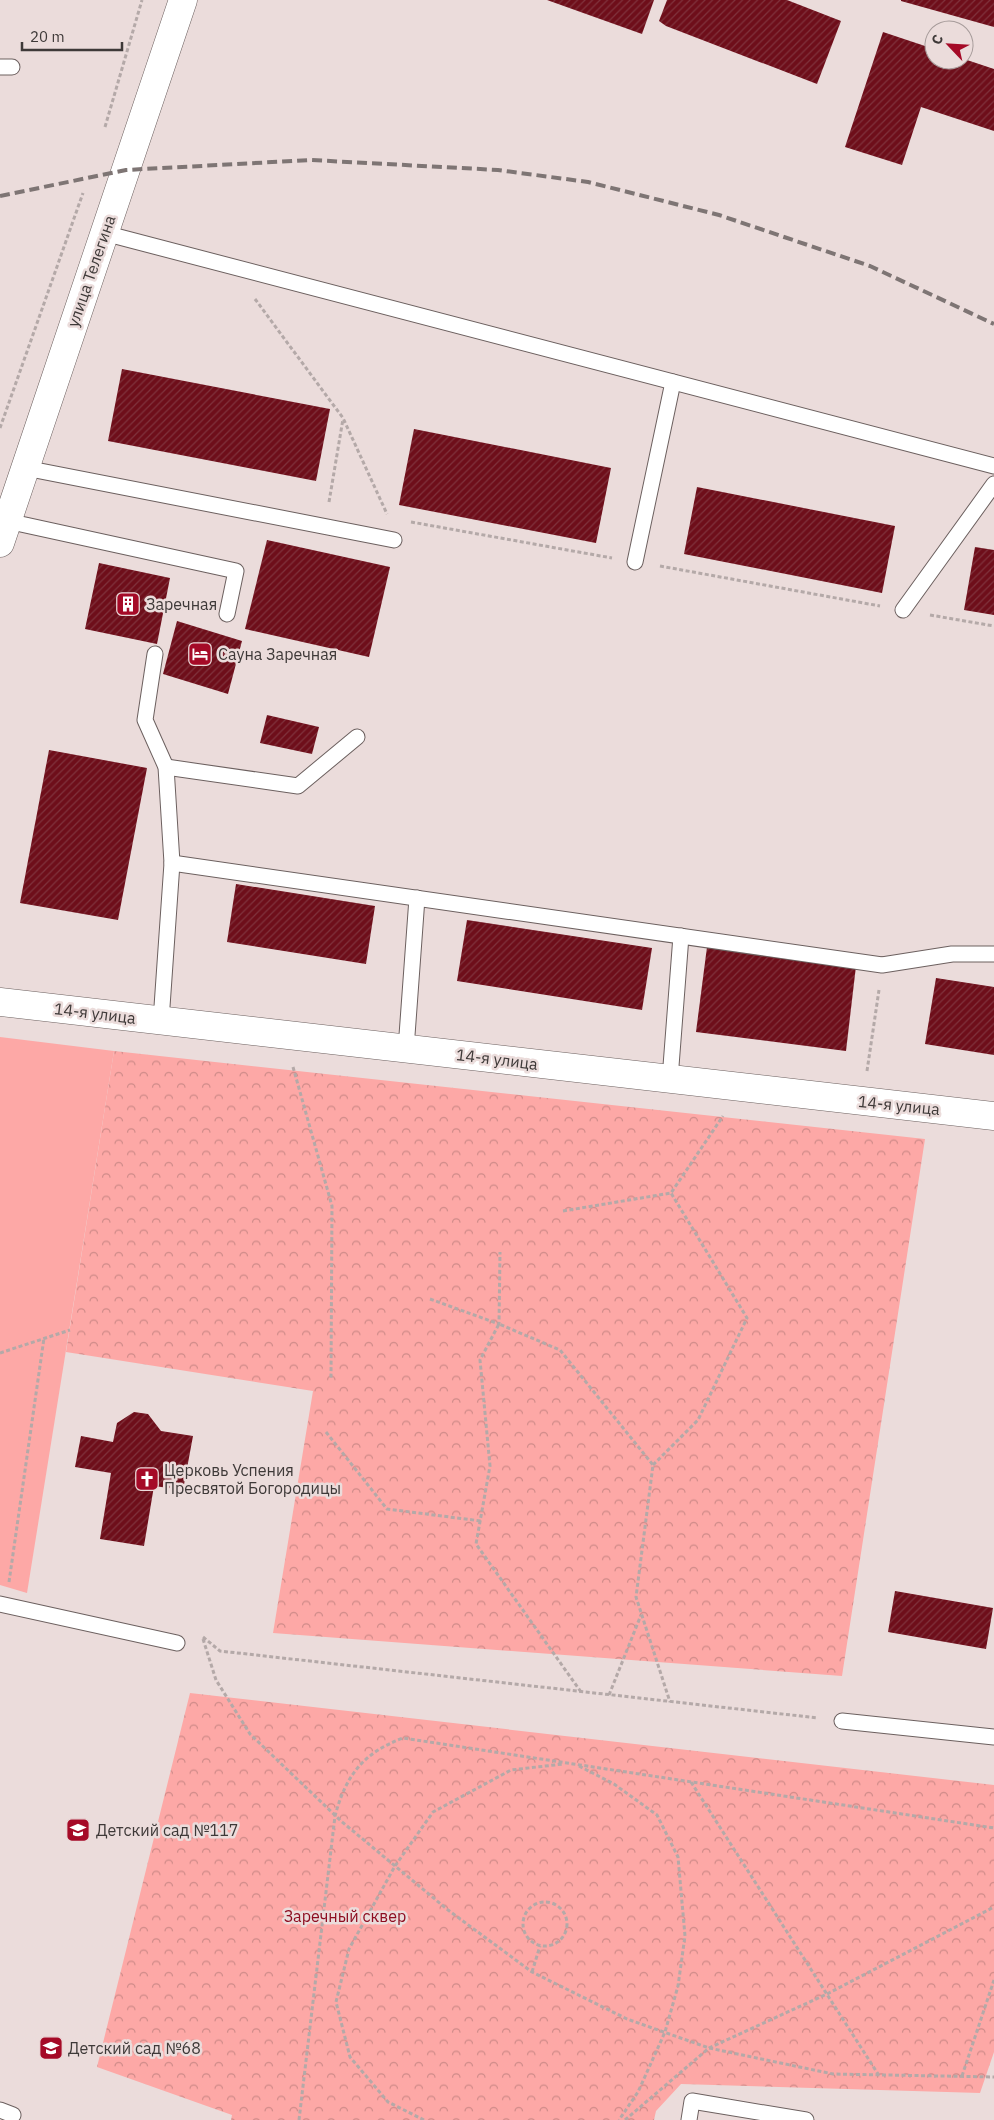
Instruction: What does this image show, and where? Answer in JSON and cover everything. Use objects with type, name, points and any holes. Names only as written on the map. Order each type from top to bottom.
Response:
[{"type":"street","name":"улица Телегина","points":[[4,532],[183,0]]},
{"type":"street","name":"14-я улица","points":[[0,1002],[994,1116]]},
{"type":"lane","points":[[104,233],[994,466]]},
{"type":"lane","points":[[635,562],[673,382]]},
{"type":"lane","points":[[25,468],[394,540]]},
{"type":"lane","points":[[903,610],[994,484]]},
{"type":"lane","points":[[4,532],[236,571],[227,614]]},
{"type":"lane","points":[[155,654],[145,720],[166,767],[172,863],[161,1021]]},
{"type":"lane","points":[[166,767],[298,786],[357,737]]},
{"type":"lane","points":[[172,863],[882,965],[952,954],[994,954]]},
{"type":"lane","points":[[406,1049],[417,898]]},
{"type":"lane","points":[[670,1079],[681,936]]},
{"type":"lane","points":[[3,1604],[177,1643]]},
{"type":"lane","points":[[842,1721],[994,1738]]},
{"type":"lane","points":[[689,2120],[692,2101],[806,2120]]},
{"type":"path","points":[[104,131],[142,0]]},
{"type":"path","points":[[0,428],[85,186]]},
{"type":"path","points":[[231,266],[343,418],[389,517],[380,515]]},
{"type":"path","points":[[329,505],[343,418]]},
{"type":"path","points":[[319,503],[338,506]]},
{"type":"path","points":[[404,520],[994,626]]},
{"type":"path","points":[[863,1101],[882,965]]},
{"type":"path","points":[[292,1063],[332,1206],[331,1378]]},
{"type":"path","points":[[563,1211],[671,1193],[726,1111]]},
{"type":"path","points":[[670,1702],[636,1597],[652,1465],[698,1420],[747,1318],[671,1193]]},
{"type":"path","points":[[500,1252],[499,1324],[480,1360],[490,1466],[476,1544],[580,1692]]},
{"type":"path","points":[[430,1299],[499,1324],[560,1350],[652,1465]]},
{"type":"path","points":[[0,1353],[70,1330]]},
{"type":"path","points":[[3,1604],[44,1338]]},
{"type":"path","points":[[326,1432],[387,1509],[481,1521]]},
{"type":"path","points":[[608,1695],[642,1614]]},
{"type":"path","points":[[842,1721],[220,1651],[202,1636],[216,1680],[250,1734],[335,1816],[448,1910],[532,1972],[626,2019],[710,2048],[834,2074],[994,2077]]},
{"type":"path","points":[[299,2120],[335,1816],[340,1797],[355,1770],[381,1746],[403,1738],[994,1828]]},
{"type":"path","points":[[424,2120],[388,2102],[350,2057],[336,2002],[348,1949],[395,1866],[433,1812],[511,1770],[570,1763],[614,1784],[657,1814],[678,1856],[685,1936],[678,1986],[665,2032],[638,2092],[619,2120]]},
{"type":"path","points":[[690,1782],[878,2075]]},
{"type":"path","points":[[546,1902],[559,1908],[566,1919],[567,1926],[566,1933],[556,1943],[540,1946],[525,1935],[523,1920],[531,1907],[546,1902]]},
{"type":"path","points":[[625,2120],[710,2048],[827,1994],[994,1907]]},
{"type":"path","points":[[532,1972],[540,1946]]},
{"type":"path","points":[[962,2076],[994,1980]]},
{"type":"green space","points":[[0,1037],[114,1051],[27,1593],[0,1585]]},
{"type":"green space","points":[[114,1051],[925,1139],[842,1676],[273,1633],[313,1391],[66,1352]]},
{"type":"green space","name":"Заречный сквер","points":[[190,1693],[994,1785],[994,2052],[980,2093],[681,2084],[656,2111],[654,2120],[231,2120],[232,2115],[97,2067]]},
{"type":"building","points":[[547,0],[654,0],[642,34]]},
{"type":"building","points":[[667,0],[787,0],[841,21],[817,84],[666,26],[659,21]]},
{"type":"building","points":[[901,0],[994,0],[994,27],[974,20]]},
{"type":"building","points":[[883,32],[924,46],[924,70],[974,70],[974,62],[994,69],[994,131],[921,107],[902,165],[845,147]]},
{"type":"building","points":[[122,369],[330,409],[316,481],[108,441]]},
{"type":"building","points":[[414,429],[611,468],[596,543],[399,505]]},
{"type":"building","points":[[697,487],[895,526],[882,593],[684,554]]},
{"type":"building","points":[[267,540],[390,567],[369,657],[245,629]]},
{"type":"building","points":[[975,547],[994,550],[994,615],[964,610]]},
{"type":"building","name":"Заречная","points":[[99,563],[170,578],[157,644],[85,629]]},
{"type":"building","points":[[177,621],[242,641],[228,694],[163,674]]},
{"type":"building","points":[[267,715],[319,727],[312,754],[260,743]]},
{"type":"building","points":[[49,750],[147,768],[118,920],[20,903]]},
{"type":"building","points":[[236,884],[375,906],[366,964],[227,942]]},
{"type":"building","points":[[467,920],[652,948],[642,1010],[457,981]]},
{"type":"building","points":[[707,947],[856,966],[846,1051],[696,1032]]},
{"type":"building","points":[[936,978],[994,987],[994,1055],[925,1044]]},
{"type":"building","name":"Церковь Успения Пресвятой Богородицы","points":[[134,1412],[148,1414],[161,1431],[193,1436],[183,1490],[154,1486],[144,1546],[100,1539],[111,1473],[75,1467],[81,1436],[113,1442],[117,1423]]},
{"type":"building","points":[[895,1591],[993,1608],[986,1649],[888,1632]]},
{"type":"railway","points":[[0,196],[126,170],[311,160],[498,170],[588,182],[719,215],[870,266],[994,324]]},
{"type":"place","name":"Заречная","points":[[128,604]]},
{"type":"place","name":"Сауна Заречная","points":[[200,654]]},
{"type":"place","name":"Церковь Успения Пресвятой Богородицы","points":[[147,1479]]},
{"type":"place","name":"Детский сад №117","points":[[78,1830]]},
{"type":"place","name":"Детский сад №68","points":[[51,2048]]}]
